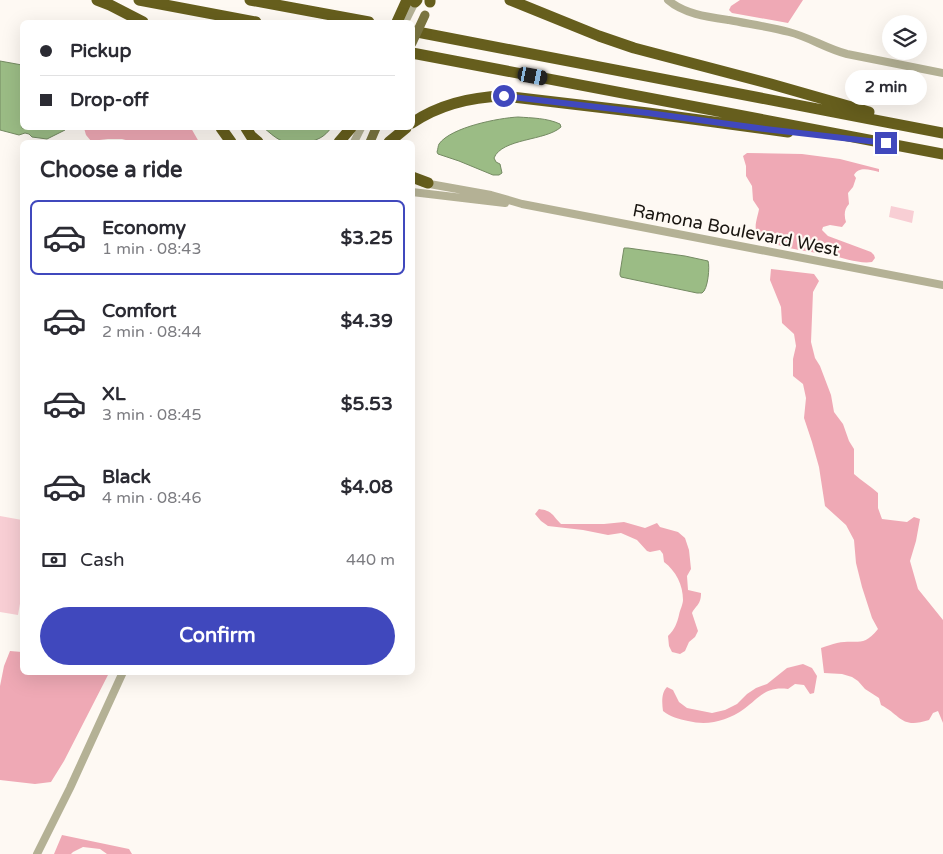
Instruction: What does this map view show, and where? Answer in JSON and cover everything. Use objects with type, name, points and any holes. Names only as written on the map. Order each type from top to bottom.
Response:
[{"type":"highway","points":[[97,0],[110,4],[139,20]]},
{"type":"highway","points":[[139,0],[245,20]]},
{"type":"highway","points":[[250,0],[358,20]]},
{"type":"highway","points":[[510,0],[575,27],[634,48],[865,110],[899,124]]},
{"type":"highway","points":[[399,20],[411,4]]},
{"type":"highway","points":[[415,32],[943,133]]},
{"type":"highway","points":[[415,54],[943,154]]},
{"type":"highway","points":[[415,121],[456,102],[485,96],[504,96],[886,143]]},
{"type":"highway","points":[[247,130],[256,140]]},
{"type":"highway","points":[[340,140],[349,130]]},
{"type":"highway","points":[[393,140],[404,130]]},
{"type":"highway","points":[[415,178],[428,183]]},
{"type":"main road","points":[[415,37],[430,1]]},
{"type":"street","points":[[668,0],[679,8],[699,14],[789,32],[846,54],[943,73]]},
{"type":"street","points":[[406,20],[411,4]]},
{"type":"street","name":"Ramona Boulevard West","points":[[415,182],[491,195],[522,204]]},
{"type":"street","name":"Ramona Boulevard West","points":[[415,192],[522,204],[943,285]]},
{"type":"street","points":[[37,854],[70,788],[122,675]]},
{"type":"street","points":[[108,705],[127,675]]},
{"type":"shaded area","points":[[740,0],[803,0],[788,23],[732,13],[729,10],[731,6]]},
{"type":"shaded area","points":[[0,61],[20,65],[20,130],[65,130],[47,139],[32,137],[25,133],[19,135],[0,130]]},
{"type":"shaded area","points":[[518,117],[550,121],[560,124],[561,127],[554,132],[515,143],[499,152],[494,158],[500,164],[502,173],[499,175],[493,175],[437,152],[439,144],[445,138],[464,128],[499,119]]},
{"type":"shaded area","points":[[85,130],[192,130],[198,140],[90,140]]},
{"type":"shaded area","points":[[266,130],[329,130],[316,140],[280,140]]},
{"type":"shaded area","points":[[747,153],[802,154],[840,159],[879,169],[879,172],[865,169],[856,172],[853,187],[848,193],[849,204],[845,213],[846,222],[842,227],[830,225],[823,227],[822,230],[828,236],[871,252],[875,258],[872,262],[803,251],[774,243],[759,235],[756,226],[759,209],[753,200],[752,186],[746,176],[743,156]]},
{"type":"shaded area","points":[[891,206],[914,211],[912,223],[889,217]]},
{"type":"shaded area","points":[[624,248],[708,261],[708,278],[704,291],[697,293],[621,277]]},
{"type":"shaded area","points":[[771,269],[814,274],[819,281],[813,292],[811,342],[815,358],[831,395],[834,412],[843,424],[854,449],[854,474],[878,493],[878,508],[882,519],[907,522],[914,517],[920,519],[910,561],[918,589],[943,620],[943,723],[938,711],[933,713],[929,720],[913,723],[902,720],[881,705],[879,698],[852,677],[842,674],[824,673],[821,648],[837,643],[864,641],[878,629],[872,618],[862,587],[856,563],[854,540],[846,525],[825,506],[819,467],[804,418],[806,398],[803,384],[793,376],[793,359],[796,346],[794,334],[782,323],[781,307],[770,280]]},
{"type":"shaded area","points":[[539,509],[550,512],[561,524],[624,522],[645,528],[657,523],[660,527],[678,532],[685,538],[689,550],[691,569],[687,576],[688,590],[701,593],[701,597],[692,613],[698,631],[689,642],[685,651],[680,654],[672,652],[669,646],[668,636],[677,621],[683,602],[683,594],[678,579],[664,562],[663,554],[660,550],[647,551],[637,540],[621,533],[608,535],[548,526],[535,514]]},
{"type":"shaded area","points":[[0,516],[20,520],[20,604],[18,615],[0,612]]},
{"type":"shaded area","points":[[10,651],[20,652],[20,675],[108,675],[64,761],[51,782],[35,784],[0,780],[0,686],[4,666]]},
{"type":"shaded area","points":[[803,664],[812,668],[817,676],[814,693],[810,694],[804,685],[795,684],[788,689],[774,689],[764,693],[731,717],[710,723],[681,719],[663,711],[663,695],[667,687],[673,690],[679,702],[687,708],[712,713],[725,710],[737,704],[747,694],[767,684],[787,668]]},
{"type":"shaded area","points":[[62,835],[129,849],[132,854],[107,854],[100,849],[83,847],[71,854],[54,854]]},
{"type":"route","points":[[504,96],[886,143]]}]
